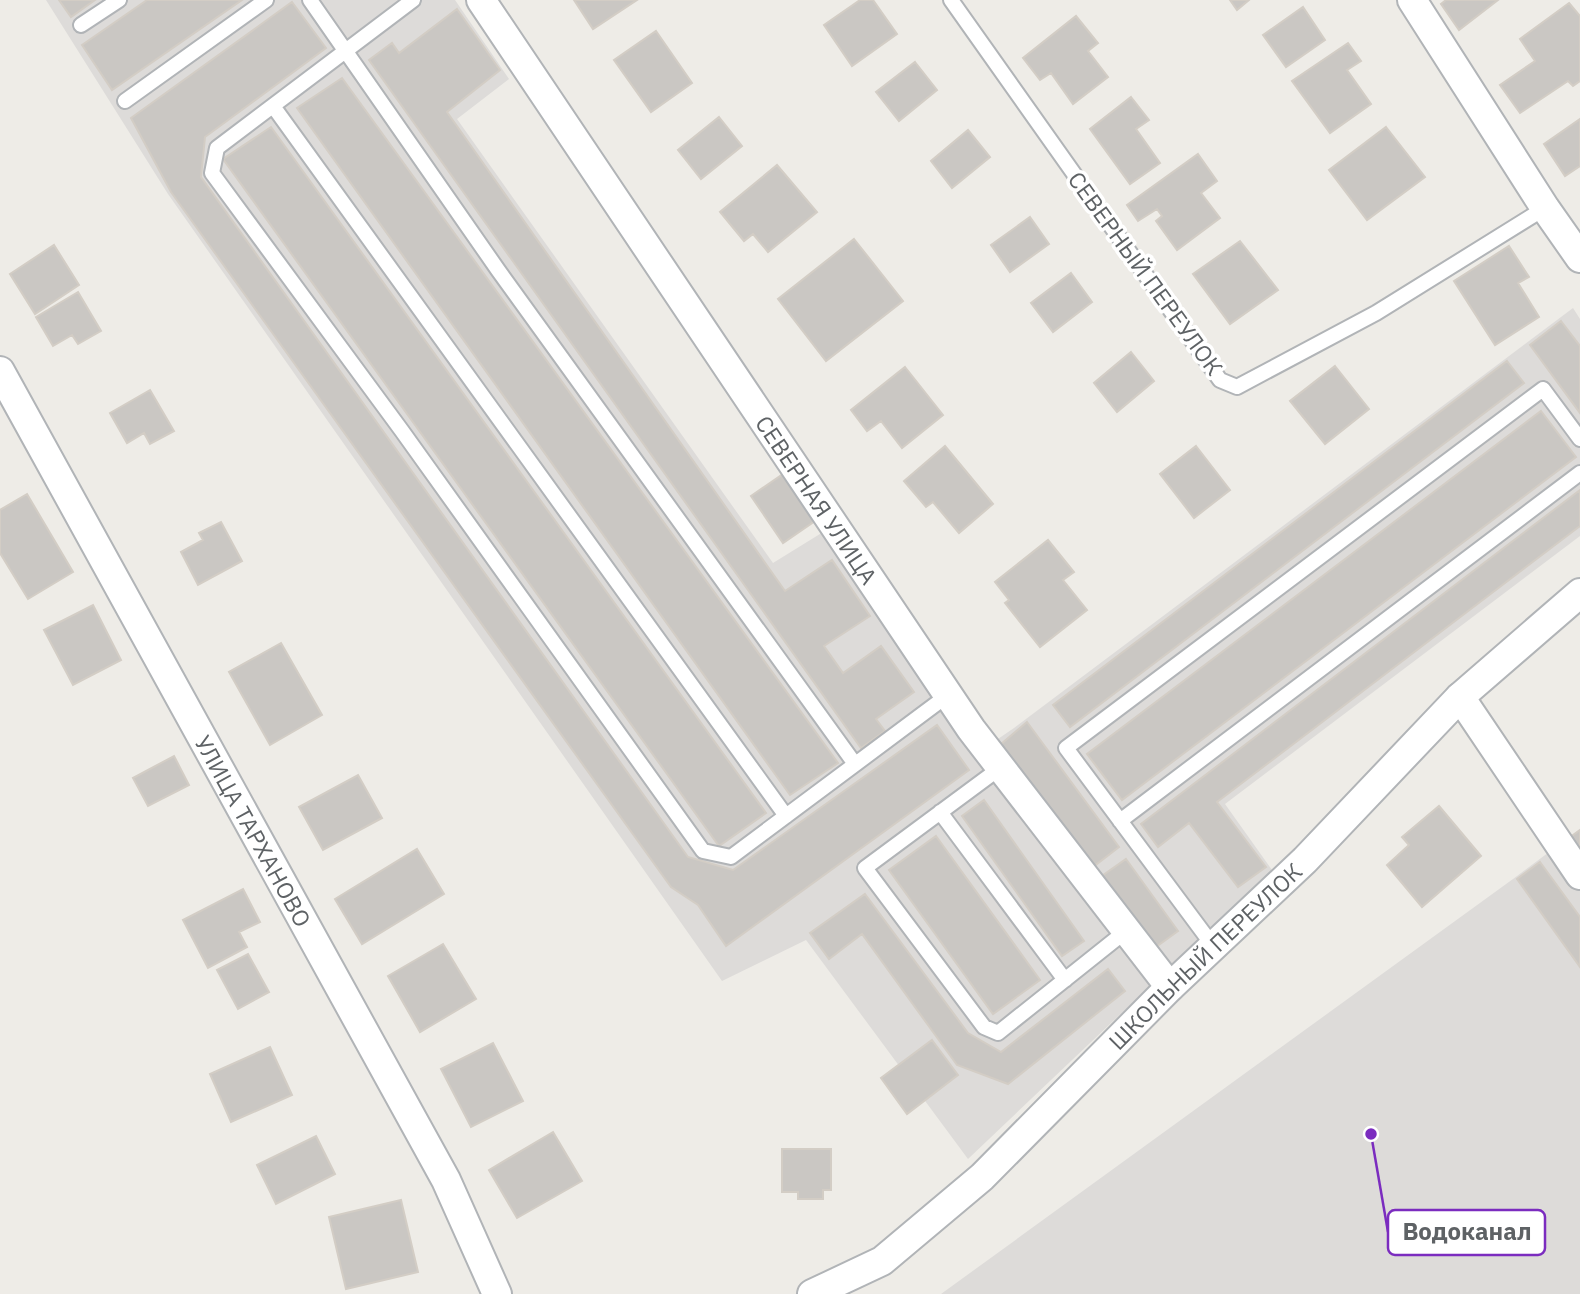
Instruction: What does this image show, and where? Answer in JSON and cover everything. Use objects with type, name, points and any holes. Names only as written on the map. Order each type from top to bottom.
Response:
[{"type":"street","name":"СЕВЕРНАЯ УЛИЦА","points":[[481,0],[948,695],[1000,768],[1170,988]]},
{"type":"street","points":[[1412,0],[1580,258]]},
{"type":"street","name":"УЛИЦА ТАРХАНОВО","points":[[0,371],[446,1180],[497,1294]]},
{"type":"street","name":"ШКОЛЬНЫЙ ПЕРЕУЛОК","points":[[812,1294],[882,1261],[982,1177],[1170,988],[1306,860],[1460,697],[1580,593]]},
{"type":"street","points":[[1460,697],[1580,875]]},
{"type":"lane","points":[[81,25],[119,0]]},
{"type":"lane","points":[[125,101],[266,0]]},
{"type":"lane","points":[[310,0],[506,281],[855,764]]},
{"type":"lane","points":[[413,0],[217,148],[212,173],[402,431],[703,851],[731,857],[948,695]]},
{"type":"lane","name":"СЕВЕРНЫЙ ПЕРЕУЛОК","points":[[951,0],[1220,380],[1237,387],[1376,313],[1545,208]]},
{"type":"lane","points":[[273,106],[786,816]]},
{"type":"lane","points":[[1213,947],[1066,748],[1543,389],[1580,439]]},
{"type":"lane","points":[[1120,821],[1580,472]]},
{"type":"lane","points":[[1000,768],[864,869],[985,1027],[998,1033],[1126,931]]},
{"type":"lane","points":[[940,812],[1065,980]]},
{"type":"shaded area","points":[[46,0],[455,0],[509,79],[457,119],[773,563],[828,529],[979,752],[1573,308],[1580,319],[1580,536],[1225,804],[1272,870],[968,1159],[806,940],[722,981],[168,194]]},
{"type":"shaded area","points":[[1580,829],[1580,1294],[941,1294],[1513,879]]},
{"type":"building","points":[[59,0],[95,0],[71,17]]},
{"type":"building","points":[[147,0],[242,0],[112,90],[82,45]]},
{"type":"building","points":[[574,0],[637,0],[593,29]]},
{"type":"building","points":[[860,0],[873,0],[897,34],[852,66],[824,25]]},
{"type":"building","points":[[1230,0],[1249,0],[1237,10]]},
{"type":"building","points":[[1446,0],[1498,0],[1459,30],[1441,4]]},
{"type":"building","points":[[292,2],[326,48],[205,137],[201,177],[688,857],[733,870],[937,725],[969,770],[726,946],[698,905],[671,887],[171,192],[131,118]]},
{"type":"building","points":[[1569,3],[1580,16],[1580,81],[1573,86],[1568,81],[1520,113],[1500,85],[1535,61],[1520,39]]},
{"type":"building","points":[[1303,7],[1325,40],[1286,67],[1263,35]]},
{"type":"building","points":[[457,9],[500,70],[447,112],[785,591],[832,560],[870,616],[824,646],[843,673],[881,646],[914,692],[876,719],[885,731],[861,748],[369,60],[392,43],[399,53]]},
{"type":"building","points":[[1076,16],[1098,43],[1088,51],[1108,77],[1073,104],[1051,73],[1040,80],[1023,58]]},
{"type":"building","points":[[656,31],[692,83],[651,112],[614,60]]},
{"type":"building","points":[[1348,43],[1361,61],[1347,70],[1371,104],[1330,133],[1292,81]]},
{"type":"building","points":[[915,62],[937,90],[899,121],[876,92]]},
{"type":"building","points":[[342,78],[838,763],[790,795],[297,108]]},
{"type":"building","points":[[1131,97],[1149,120],[1136,129],[1160,163],[1130,184],[1090,129]]},
{"type":"building","points":[[719,117],[742,146],[701,179],[678,150]]},
{"type":"building","points":[[1580,119],[1580,166],[1565,176],[1544,144]]},
{"type":"building","points":[[271,127],[766,813],[719,846],[223,159]]},
{"type":"building","points":[[1386,127],[1425,177],[1367,220],[1329,170]]},
{"type":"building","points":[[968,130],[990,157],[952,188],[931,161]]},
{"type":"building","points":[[1198,154],[1217,181],[1201,193],[1220,218],[1177,250],[1156,221],[1162,216],[1157,209],[1138,221],[1127,205]]},
{"type":"building","points":[[777,165],[817,212],[768,252],[753,234],[744,241],[720,212]]},
{"type":"building","points":[[1030,217],[1049,244],[1010,272],[991,245]]},
{"type":"building","points":[[854,239],[903,301],[826,361],[778,299]]},
{"type":"building","points":[[1240,241],[1278,290],[1230,324],[1193,274]]},
{"type":"building","points":[[54,245],[79,285],[35,314],[10,274]]},
{"type":"building","points":[[1509,246],[1529,277],[1518,283],[1539,317],[1495,345],[1454,281]]},
{"type":"building","points":[[1071,273],[1092,302],[1053,332],[1031,303]]},
{"type":"building","points":[[78,292],[101,331],[78,344],[72,335],[53,346],[36,317]]},
{"type":"building","points":[[1561,321],[1580,346],[1580,413],[1530,345]]},
{"type":"building","points":[[1131,352],[1154,381],[1117,412],[1094,383]]},
{"type":"building","points":[[1507,361],[1524,383],[1070,727],[1053,705]]},
{"type":"building","points":[[1335,366],[1369,409],[1325,444],[1290,401]]},
{"type":"building","points":[[905,367],[943,415],[902,448],[881,421],[867,431],[851,410]]},
{"type":"building","points":[[150,390],[174,431],[150,444],[144,433],[127,443],[110,413]]},
{"type":"building","points":[[1541,411],[1576,457],[1122,800],[1087,754]]},
{"type":"building","points":[[945,446],[993,504],[959,533],[933,502],[926,507],[904,481]]},
{"type":"building","points":[[1196,446],[1230,490],[1194,518],[1160,474]]},
{"type":"building","points":[[786,472],[818,519],[783,543],[751,496]]},
{"type":"building","points":[[1580,490],[1580,526],[1217,802],[1266,867],[1238,887],[1189,823],[1158,847],[1141,824]]},
{"type":"building","points":[[27,494],[73,572],[28,599],[0,553],[0,510]]},
{"type":"building","points":[[221,522],[242,561],[198,585],[181,552],[203,540],[199,533]]},
{"type":"building","points":[[1048,540],[1074,572],[1063,580],[1087,610],[1040,647],[1005,603],[1009,600],[995,582]]},
{"type":"building","points":[[93,605],[121,660],[73,685],[44,630]]},
{"type":"building","points":[[281,643],[322,715],[270,745],[229,672]]},
{"type":"building","points":[[1027,722],[1119,847],[1093,867],[1000,745]]},
{"type":"building","points":[[174,756],[189,785],[148,806],[133,778]]},
{"type":"building","points":[[358,775],[382,818],[323,850],[299,807]]},
{"type":"building","points":[[984,800],[1084,941],[1062,956],[962,816]]},
{"type":"building","points":[[1439,806],[1481,856],[1422,907],[1387,865],[1409,845],[1402,837]]},
{"type":"building","points":[[1580,830],[1580,853],[1569,838]]},
{"type":"building","points":[[936,836],[1040,980],[993,1014],[889,870]]},
{"type":"building","points":[[417,849],[444,894],[362,944],[335,899]]},
{"type":"building","points":[[1126,859],[1178,931],[1153,949],[1099,878]]},
{"type":"building","points":[[1540,862],[1580,917],[1580,967],[1517,879]]},
{"type":"building","points":[[243,889],[260,922],[239,932],[247,947],[208,968],[183,920]]},
{"type":"building","points":[[865,894],[968,1033],[1001,1052],[1108,969],[1125,991],[1008,1084],[957,1065],[862,934],[829,959],[810,933]]},
{"type":"building","points":[[443,944],[476,999],[420,1032],[388,976]]},
{"type":"building","points":[[248,954],[269,992],[238,1009],[217,970]]},
{"type":"building","points":[[932,1040],[958,1075],[907,1114],[881,1078]]},
{"type":"building","points":[[493,1043],[523,1101],[471,1127],[441,1069]]},
{"type":"building","points":[[270,1047],[292,1095],[231,1122],[210,1074]]},
{"type":"building","points":[[553,1132],[582,1181],[517,1218],[489,1170]]},
{"type":"building","points":[[316,1136],[335,1174],[276,1204],[257,1165]]},
{"type":"building","points":[[782,1149],[831,1149],[831,1190],[823,1190],[823,1199],[798,1199],[798,1192],[782,1192]]},
{"type":"building","points":[[401,1200],[418,1272],[346,1289],[329,1217]]},
{"type":"place","name":"Водоканал","points":[[1371,1134]]}]
